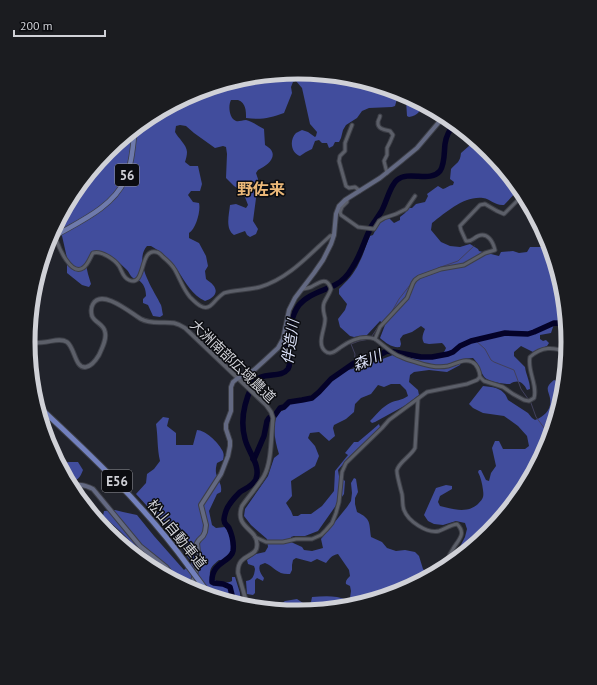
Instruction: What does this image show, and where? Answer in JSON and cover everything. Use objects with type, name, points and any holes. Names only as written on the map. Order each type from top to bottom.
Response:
[{"type":"highway","name":"56","points":[[58,234],[98,210],[110,201],[119,190],[125,180],[130,163],[134,137]]},
{"type":"highway","name":"松山自動車道","points":[[44,412],[113,477],[145,511],[170,541],[205,589]]},
{"type":"main road","points":[[190,583],[193,581],[199,561],[197,543],[203,536],[206,526],[201,505],[219,478],[228,456],[230,441],[226,424],[231,411],[231,387],[233,382],[254,370],[278,348],[283,339],[294,298],[323,260],[331,244],[334,235],[334,222],[340,204],[387,173],[417,148],[441,120]]},
{"type":"main road","points":[[76,485],[87,486],[93,489],[140,546],[160,561],[170,573]]},
{"type":"street","points":[[380,116],[378,125],[382,130],[390,131],[392,135],[384,161],[387,173]]},
{"type":"street","points":[[352,125],[345,143],[345,149],[340,156],[339,161],[346,186],[349,188],[355,187],[360,191]]},
{"type":"street","points":[[347,199],[348,202],[342,207],[340,215],[358,227],[374,229],[379,221],[406,209],[415,196]]},
{"type":"street","points":[[375,339],[380,328],[407,298],[413,283],[419,277],[441,269],[464,265],[485,253],[495,250],[490,237],[486,235],[478,236],[469,242],[466,241],[461,230],[460,226],[480,205],[485,204],[504,214],[520,198]]},
{"type":"street","points":[[56,239],[63,255],[70,266],[75,269],[80,270],[84,268],[92,254],[98,252],[104,254],[117,264],[125,278],[134,281],[140,276],[147,254],[155,251],[169,262],[175,270],[186,292],[195,301],[204,307],[207,307],[211,306],[224,293],[260,287],[285,275],[300,264],[330,236],[334,235]]},
{"type":"street","points":[[302,289],[324,281],[330,284],[331,289],[324,303],[323,309],[325,319],[321,343],[326,352],[334,352],[352,341],[363,338],[371,338],[375,339],[396,355],[419,363],[447,366],[470,361],[474,362],[479,370],[480,377],[484,381],[503,387],[529,402],[535,396],[529,363],[530,358],[537,352],[549,348],[559,350],[562,348]]},
{"type":"street","name":"大洲南部広域農道","points":[[35,342],[66,341],[72,347],[78,364],[83,367],[87,367],[96,360],[103,347],[106,335],[105,329],[92,317],[91,313],[94,302],[98,300],[115,302],[142,320],[171,322],[185,328],[266,405],[271,412],[273,418],[267,468],[264,476],[240,511],[241,521],[255,537]]},
{"type":"street","points":[[255,537],[266,542],[284,542],[296,539],[312,539],[321,535],[332,523],[336,513],[339,502],[342,472],[346,463],[389,420],[427,392],[466,384],[477,380],[480,377]]},
{"type":"street","points":[[418,399],[415,448],[399,466],[397,474],[403,496],[404,509],[407,516],[425,530],[433,532],[440,531],[457,524],[461,529],[460,538],[452,549],[447,560]]},
{"type":"street","points":[[246,601],[238,573],[238,564],[241,560],[251,555],[256,550],[258,546],[255,537]]},
{"type":"shaded area","points":[[298,79],[333,81],[350,84],[398,99],[395,106],[369,108],[362,111],[357,118],[346,125],[339,142],[335,142],[333,146],[329,148],[327,143],[322,143],[319,140],[315,141],[312,149],[300,156],[295,152],[292,146],[292,139],[296,133],[302,130],[315,137],[317,132],[310,124],[302,88],[296,81],[293,82],[291,87],[292,93],[284,113],[274,116],[261,119],[246,118],[246,110],[243,103],[238,100],[231,100],[229,108],[232,117],[237,121],[245,120],[253,122],[264,129],[265,145],[270,148],[273,156],[266,165],[256,173],[258,183],[253,221],[258,229],[256,234],[250,237],[245,231],[234,235],[229,229],[228,222],[230,205],[236,204],[246,208],[248,205],[243,192],[226,178],[226,147],[223,146],[215,148],[186,126],[176,126],[175,132],[187,149],[185,162],[190,166],[198,166],[202,184],[200,191],[191,191],[188,195],[193,202],[199,203],[196,224],[189,233],[189,238],[199,243],[206,256],[208,266],[205,271],[206,279],[212,284],[216,291],[210,299],[205,301],[196,295],[169,260],[151,246],[147,246],[143,253],[143,268],[161,305],[163,315],[160,317],[153,316],[148,305],[143,303],[143,299],[146,294],[142,283],[134,279],[123,266],[111,257],[91,252],[86,265],[91,284],[89,287],[82,285],[67,273],[67,258],[61,229],[79,196],[89,182],[112,156],[138,133],[152,123],[182,106],[214,93],[247,84],[264,81]]},
{"type":"shaded area","points":[[406,102],[420,109],[415,115],[409,117],[407,116]]},
{"type":"shaded area","points":[[467,140],[497,169],[516,193],[504,205],[483,198],[476,198],[462,202],[432,223],[431,230],[441,242],[450,246],[460,247],[470,244],[479,251],[499,256],[501,252],[513,251],[519,253],[527,252],[530,247],[544,247],[557,291],[561,320],[555,321],[551,333],[540,335],[540,339],[543,341],[546,340],[549,343],[547,346],[533,352],[521,346],[514,352],[514,356],[525,367],[530,389],[527,390],[520,382],[507,384],[488,379],[483,375],[477,362],[473,358],[463,359],[460,365],[447,372],[429,370],[414,372],[410,375],[409,382],[418,390],[419,395],[406,405],[375,422],[372,423],[370,421],[384,407],[408,396],[406,390],[400,384],[391,384],[384,387],[378,385],[371,394],[361,398],[355,404],[354,412],[346,419],[334,425],[333,428],[335,436],[329,441],[319,432],[310,433],[308,438],[315,446],[319,456],[315,466],[291,481],[292,496],[286,503],[293,516],[311,514],[322,506],[334,491],[335,471],[348,455],[345,453],[354,442],[358,442],[379,424],[380,427],[338,470],[339,476],[345,481],[344,494],[318,531],[305,536],[291,537],[291,542],[302,547],[304,550],[312,551],[323,548],[321,539],[351,501],[351,483],[354,478],[356,479],[358,492],[355,498],[357,512],[367,519],[371,537],[382,542],[387,548],[396,551],[405,550],[415,552],[419,556],[423,569],[426,573],[383,592],[350,601],[333,604],[298,606],[279,605],[285,601],[297,599],[306,605],[311,602],[312,597],[325,596],[343,598],[347,600],[350,598],[350,586],[346,584],[350,576],[349,570],[338,554],[330,558],[326,563],[317,559],[311,562],[296,558],[293,560],[290,574],[279,572],[265,563],[260,565],[259,567],[264,578],[263,581],[257,578],[255,580],[255,593],[253,595],[247,594],[246,581],[253,577],[255,569],[254,566],[248,564],[247,560],[256,554],[265,552],[268,547],[267,539],[251,525],[244,516],[245,509],[268,476],[274,458],[279,454],[274,427],[279,412],[284,410],[291,403],[310,400],[317,395],[327,382],[342,371],[372,363],[393,355],[398,351],[410,353],[419,357],[435,358],[442,354],[446,348],[442,343],[424,343],[422,338],[425,329],[421,326],[412,332],[403,335],[400,339],[400,347],[392,346],[380,338],[385,325],[380,321],[367,335],[354,337],[350,336],[340,327],[338,319],[345,310],[347,304],[339,294],[339,289],[355,271],[370,236],[373,235],[381,222],[389,218],[394,223],[400,220],[400,217],[409,208],[412,208],[416,204],[425,202],[428,196],[427,194],[438,186],[443,189],[453,185],[454,182],[450,179],[451,169],[459,161],[461,153],[470,144]]},
{"type":"shaded area","points":[[554,380],[559,382],[548,427],[527,474],[508,503],[497,516],[485,529],[456,554],[465,537],[467,529],[465,523],[456,521],[443,525],[434,524],[428,521],[424,515],[436,488],[446,485],[452,486],[452,489],[440,496],[438,502],[440,506],[459,510],[474,507],[480,502],[483,496],[482,483],[478,472],[479,470],[481,470],[486,480],[489,481],[491,473],[496,466],[492,448],[495,441],[499,441],[503,449],[525,449],[529,446],[527,436],[518,426],[504,416],[483,413],[473,408],[469,404],[483,386],[495,388],[504,393],[508,400],[528,413],[535,420],[545,414],[549,409],[549,384]]},
{"type":"shaded area","points":[[163,417],[169,418],[167,426],[176,433],[176,445],[193,445],[197,430],[204,432],[211,437],[223,452],[223,460],[217,463],[216,470],[216,474],[221,485],[221,492],[217,494],[209,511],[212,525],[216,528],[225,527],[230,536],[232,556],[227,561],[219,560],[214,564],[211,569],[210,578],[226,583],[232,581],[232,577],[235,577],[240,599],[198,586],[152,562],[141,554],[134,545],[103,516],[104,511],[115,510],[137,515],[184,570],[192,563],[178,543],[183,537],[177,528],[159,519],[136,494],[146,483],[147,474],[154,469],[160,461],[156,424]]},
{"type":"shaded area","points":[[78,462],[83,470],[78,479],[74,480],[64,463]]},
{"type":"waterway","name":"伴造川","points":[[231,597],[230,587],[212,582],[215,570],[229,558],[233,551],[231,534],[224,521],[227,509],[240,492],[249,487],[256,479],[256,464],[245,439],[243,426],[245,405],[252,386],[259,378],[280,374],[288,369],[290,364],[288,348],[289,332],[296,309],[311,295],[338,283],[347,275],[358,258],[371,227],[383,209],[392,186],[397,180],[407,176],[431,176],[440,171],[444,161],[446,138],[452,128]]},
{"type":"waterway","points":[[438,268],[458,261],[474,246]]},
{"type":"waterway","points":[[391,313],[399,299],[414,280]]},
{"type":"waterway","name":"森川","points":[[253,459],[264,436],[269,418],[275,415],[280,408],[284,407],[289,402],[312,398],[331,379],[354,363],[364,363],[387,351],[421,357],[432,357],[448,354],[471,341],[505,333],[528,334],[554,323],[561,324]]},
{"type":"waterway","points":[[372,336],[378,327]]},
{"type":"waterway","points":[[354,363],[355,354],[351,344],[370,339]]},
{"type":"waterway","points":[[475,340],[485,349],[491,360],[514,370],[521,389],[531,403],[536,417],[546,431]]},
{"type":"district","name":"野佐来","points":[[261,189]]}]
